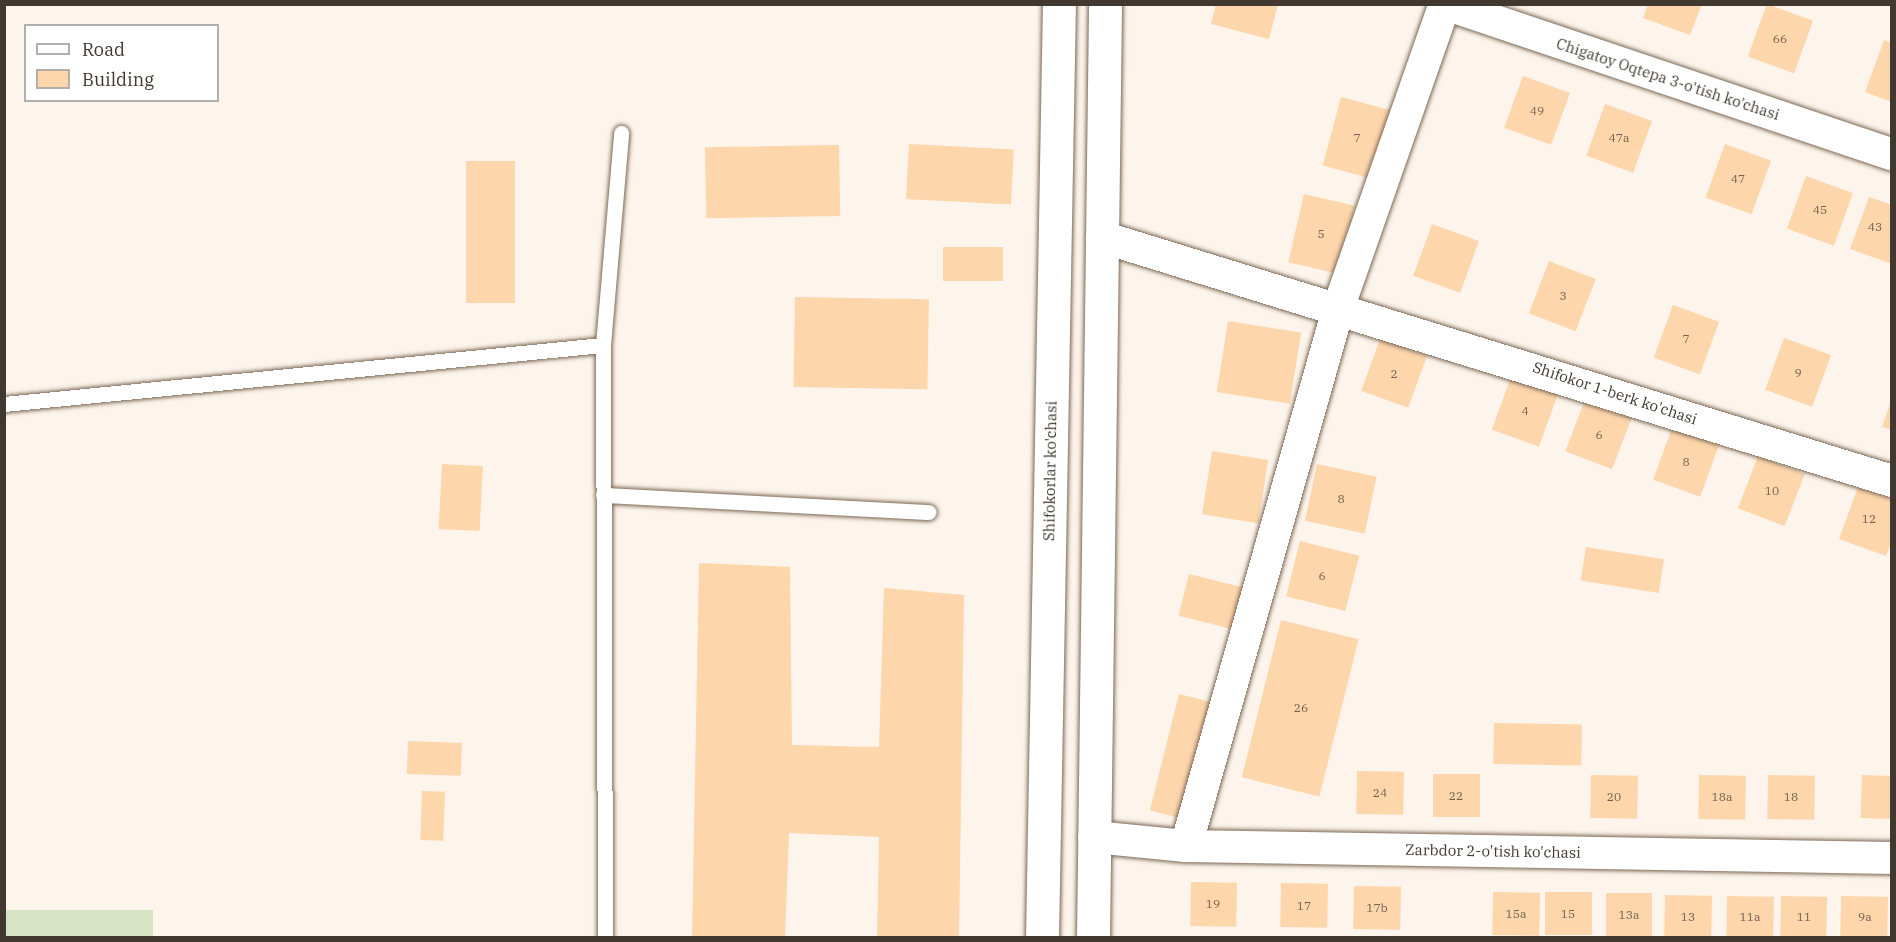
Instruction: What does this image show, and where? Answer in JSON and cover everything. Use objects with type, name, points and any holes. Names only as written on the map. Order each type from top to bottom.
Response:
[{"type":"main road","name":"Shifokorlar ko'chasi","points":[[1042,938],[1059,4]]},
{"type":"main road","points":[[1093,938],[1105,4]]},
{"type":"street","name":"Chigatoy Oqtepa 3-o'tish ko'chasi","points":[[1445,4],[1892,154]]},
{"type":"street","points":[[1186,846],[1339,306],[1445,4]]},
{"type":"street","name":"Shifokor 1-berk ko'chasi","points":[[1102,237],[1339,306],[1892,481]]},
{"type":"street","name":"Zarbdor 2-o'tish ko'chasi","points":[[1094,837],[1186,846],[1892,858]]},
{"type":"lane","points":[[605,938],[603,345],[621,133]]},
{"type":"lane","points":[[4,404],[603,345]]},
{"type":"lane","points":[[603,495],[929,512]]},
{"type":"green space","points":[[5,910],[153,910],[153,937],[5,937]]},
{"type":"building","points":[[1216,4],[1278,4],[1269,39],[1211,24]]},
{"type":"building","points":[[1648,4],[1702,4],[1690,35],[1643,18]]},
{"type":"building","points":[[1767,4],[1813,21],[1794,73],[1748,57]]},
{"type":"building","points":[[1884,40],[1892,43],[1892,102],[1865,92]]},
{"type":"building","points":[[1523,76],[1570,93],[1551,145],[1504,128]]},
{"type":"building","points":[[1341,97],[1390,110],[1372,179],[1323,166]]},
{"type":"building","points":[[1605,104],[1652,121],[1633,173],[1586,156]]},
{"type":"building","points":[[909,144],[1014,149],[1011,204],[906,199]]},
{"type":"building","points":[[1725,144],[1771,161],[1752,214],[1706,198]]},
{"type":"building","points":[[839,145],[840,216],[706,218],[705,147]]},
{"type":"building","points":[[466,161],[515,161],[515,303],[466,303]]},
{"type":"building","points":[[1806,176],[1853,193],[1834,246],[1787,229]]},
{"type":"building","points":[[1304,194],[1355,206],[1339,274],[1288,262]]},
{"type":"building","points":[[1869,197],[1892,205],[1892,264],[1850,249]]},
{"type":"building","points":[[1432,224],[1479,241],[1460,293],[1413,276]]},
{"type":"building","points":[[943,247],[1003,247],[1003,281],[943,281]]},
{"type":"building","points":[[1549,261],[1596,279],[1576,331],[1529,313]]},
{"type":"building","points":[[795,297],[929,299],[927,389],[793,387]]},
{"type":"building","points":[[1673,305],[1719,322],[1700,374],[1654,358]]},
{"type":"building","points":[[1228,321],[1301,333],[1290,404],[1217,392]]},
{"type":"building","points":[[1784,338],[1831,355],[1812,407],[1765,390]]},
{"type":"building","points":[[1380,339],[1427,356],[1408,408],[1361,391]]},
{"type":"building","points":[[1511,377],[1558,394],[1539,447],[1492,430]]},
{"type":"building","points":[[1585,400],[1632,418],[1612,469],[1565,451]]},
{"type":"building","points":[[1892,401],[1892,430],[1882,427]]},
{"type":"building","points":[[1672,428],[1719,445],[1700,497],[1653,480]]},
{"type":"building","points":[[1212,451],[1268,460],[1258,523],[1202,514]]},
{"type":"building","points":[[1758,456],[1805,474],[1785,526],[1738,508]]},
{"type":"building","points":[[442,464],[483,466],[480,531],[439,529]]},
{"type":"building","points":[[1317,464],[1377,477],[1365,533],[1305,521]]},
{"type":"building","points":[[1858,487],[1892,499],[1892,541],[1886,556],[1839,539]]},
{"type":"building","points":[[1300,541],[1359,556],[1345,611],[1286,596]]},
{"type":"building","points":[[1586,547],[1664,559],[1659,593],[1581,581]]},
{"type":"building","points":[[699,563],[790,567],[792,745],[879,747],[884,588],[964,595],[959,938],[877,938],[879,837],[789,833],[785,938],[692,938]]},
{"type":"building","points":[[1189,574],[1244,588],[1234,630],[1179,616]]},
{"type":"building","points":[[1281,620],[1359,639],[1319,797],[1242,777]]},
{"type":"building","points":[[1179,694],[1212,702],[1183,819],[1150,810]]},
{"type":"building","points":[[1494,723],[1582,725],[1581,766],[1493,764]]},
{"type":"building","points":[[408,741],[462,743],[461,776],[407,774]]},
{"type":"building","points":[[1357,771],[1404,772],[1403,815],[1356,814]]},
{"type":"building","points":[[1433,774],[1480,774],[1480,817],[1433,817]]},
{"type":"building","points":[[1591,775],[1638,776],[1637,819],[1590,818]]},
{"type":"building","points":[[1699,775],[1746,776],[1745,820],[1698,819]]},
{"type":"building","points":[[1768,775],[1815,776],[1814,820],[1767,819]]},
{"type":"building","points":[[1862,775],[1892,776],[1890,819],[1860,818]]},
{"type":"building","points":[[422,791],[445,792],[443,841],[420,840]]},
{"type":"building","points":[[1191,882],[1237,883],[1236,927],[1190,926]]},
{"type":"building","points":[[1281,883],[1328,884],[1327,928],[1280,927]]},
{"type":"building","points":[[1354,886],[1401,887],[1400,930],[1353,929]]},
{"type":"building","points":[[1493,892],[1540,893],[1539,936],[1492,935]]},
{"type":"building","points":[[1545,892],[1592,892],[1592,935],[1545,935]]},
{"type":"building","points":[[1606,893],[1652,893],[1652,936],[1606,936]]},
{"type":"building","points":[[1665,895],[1712,896],[1711,938],[1664,938]]},
{"type":"building","points":[[1727,896],[1774,897],[1773,938],[1726,938]]},
{"type":"building","points":[[1781,896],[1827,897],[1826,938],[1780,938]]},
{"type":"building","points":[[1841,896],[1888,897],[1887,938],[1840,938]]}]
